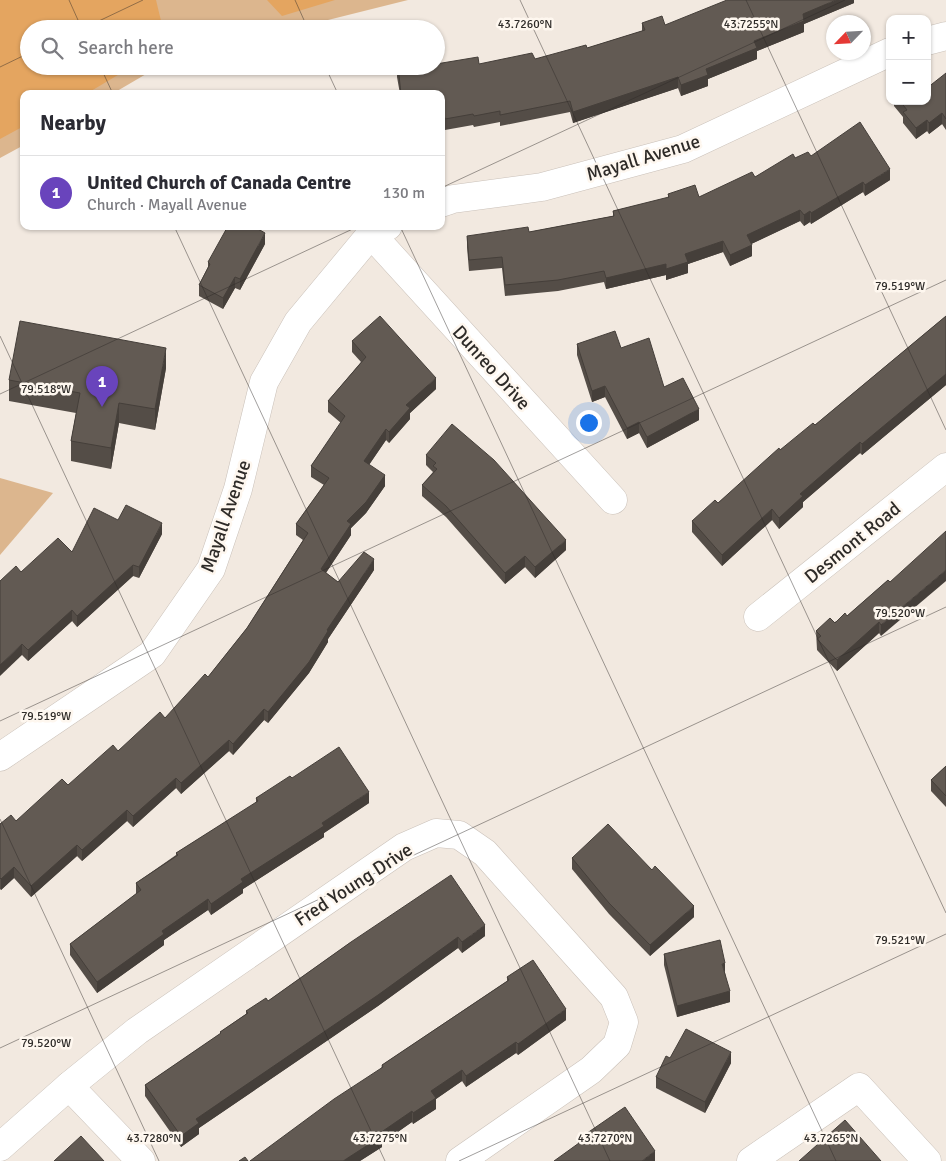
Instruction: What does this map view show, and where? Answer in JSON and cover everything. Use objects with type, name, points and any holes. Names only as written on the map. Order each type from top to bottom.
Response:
[{"type":"street","points":[[931,40],[946,36]]},
{"type":"street","name":"Mayall Avenue","points":[[445,202],[542,187],[683,149],[886,54]]},
{"type":"street","name":"Mayall Avenue","points":[[0,757],[152,654],[211,569],[238,489],[264,382],[298,322],[380,230]]},
{"type":"street","name":"Dunreo Drive","points":[[380,230],[612,500]]},
{"type":"street","name":"Desmont Road","points":[[758,617],[946,467]]},
{"type":"street","name":"Fred Young Drive","points":[[0,1147],[69,1086],[136,1031],[404,848],[436,833],[459,835],[485,853],[614,997],[624,1022],[617,1045],[591,1070],[460,1161]]},
{"type":"street","points":[[69,1086],[141,1161]]},
{"type":"street","points":[[751,1161],[859,1087],[927,1161]]},
{"type":"shaded area","points":[[0,0],[408,0],[328,20],[20,20],[20,75],[144,75],[119,90],[20,90],[20,147],[0,158]]},
{"type":"shaded area","points":[[0,0],[156,0],[161,20],[20,20],[20,75],[118,75],[93,90],[20,90],[20,128],[0,139]]},
{"type":"shaded area","points":[[267,0],[335,0],[282,16]]},
{"type":"shaded area","points":[[0,478],[53,493],[0,555]]},
{"type":"building","points":[[727,0],[836,0],[803,14],[804,21],[754,41],[757,48],[706,69],[708,75],[681,85],[678,77],[573,112],[570,101],[500,115],[500,111],[445,119],[445,90],[401,90],[399,75],[445,75],[445,62],[478,57],[479,64],[532,53],[535,59],[586,45],[587,48],[645,30],[642,23],[662,16],[665,25]]},
{"type":"building","points":[[946,73],[946,119],[942,113],[929,123],[927,120],[916,128],[903,112],[907,110],[903,105],[931,105],[931,85]]},
{"type":"building","points":[[860,122],[890,169],[865,185],[863,182],[811,213],[810,211],[804,215],[800,210],[747,235],[752,245],[730,255],[723,241],[685,254],[688,262],[666,269],[666,264],[606,278],[604,271],[558,280],[505,285],[502,257],[469,260],[467,236],[528,227],[529,232],[614,216],[613,211],[669,197],[668,194],[695,185],[699,197],[752,172],[755,177],[793,154],[795,158],[808,152],[811,156]]},
{"type":"building","points":[[226,230],[260,230],[265,233],[240,279],[235,277],[223,298],[199,285],[210,264],[208,262]]},
{"type":"building","points":[[380,316],[436,378],[406,405],[410,408],[389,432],[386,429],[364,461],[385,475],[366,502],[347,521],[351,524],[321,569],[338,582],[364,552],[374,559],[327,630],[309,662],[268,712],[264,709],[233,744],[229,740],[181,783],[176,778],[133,816],[127,810],[82,850],[77,845],[31,886],[14,867],[1,879],[0,824],[11,815],[16,821],[62,779],[68,785],[113,745],[118,751],[160,712],[165,718],[205,674],[208,677],[247,628],[308,533],[296,524],[329,478],[311,466],[345,416],[328,401],[366,357],[352,341]]},
{"type":"building","points":[[946,316],[946,374],[862,444],[860,442],[800,494],[803,496],[779,518],[772,509],[722,555],[692,521],[715,500],[718,503],[779,448],[780,450],[813,423],[815,425]]},
{"type":"building","points":[[20,321],[166,348],[155,409],[119,403],[111,448],[71,441],[80,393],[9,380]]},
{"type":"building","points":[[615,331],[621,348],[649,338],[664,387],[683,378],[699,409],[647,437],[639,422],[627,428],[605,386],[592,391],[577,344]]},
{"type":"building","points":[[452,424],[494,460],[566,540],[535,567],[525,556],[505,573],[446,506],[422,485],[437,469],[433,466],[436,463],[426,455]]},
{"type":"building","points":[[126,505],[162,523],[139,567],[133,565],[77,616],[72,610],[28,650],[22,644],[0,665],[0,581],[16,566],[21,572],[58,538],[72,552],[94,508],[118,520]]},
{"type":"building","points":[[946,531],[946,570],[881,625],[879,622],[837,660],[817,639],[821,636],[816,631],[830,618],[835,623],[845,613],[847,616],[888,580],[890,582]]},
{"type":"building","points":[[339,747],[369,792],[322,823],[324,826],[241,879],[243,882],[211,904],[208,899],[162,931],[164,934],[97,982],[70,944],[141,890],[136,883],[178,855],[176,853],[258,801],[256,798],[290,776],[292,778]]},
{"type":"building","points":[[946,766],[946,796],[931,780]]},
{"type":"building","points":[[608,824],[652,870],[655,866],[694,906],[650,945],[609,903],[572,858]]},
{"type":"building","points":[[451,875],[485,925],[462,942],[458,937],[378,995],[196,1119],[199,1123],[181,1136],[145,1085],[221,1033],[248,1013],[246,1011],[266,998],[268,1001],[351,942]]},
{"type":"building","points":[[720,940],[725,963],[722,964],[730,991],[677,1006],[664,954]]},
{"type":"building","points":[[533,960],[566,1009],[518,1044],[516,1042],[466,1076],[462,1070],[431,1091],[436,1098],[413,1113],[412,1111],[380,1133],[382,1136],[343,1161],[250,1161],[334,1099],[383,1067],[382,1065],[509,980],[507,977]]},
{"type":"building","points":[[686,1029],[731,1052],[705,1102],[656,1077],[666,1056],[670,1058]]},
{"type":"building","points":[[625,1107],[655,1151],[642,1161],[554,1161],[579,1143],[577,1140]]},
{"type":"building","points":[[845,1120],[881,1161],[799,1161]]},
{"type":"building","points":[[81,1136],[104,1161],[54,1161]]},
{"type":"building","points":[[245,1157],[248,1161],[239,1161]]},
{"type":"place","name":"United Church of Canada Centre","points":[[102,407]]}]
